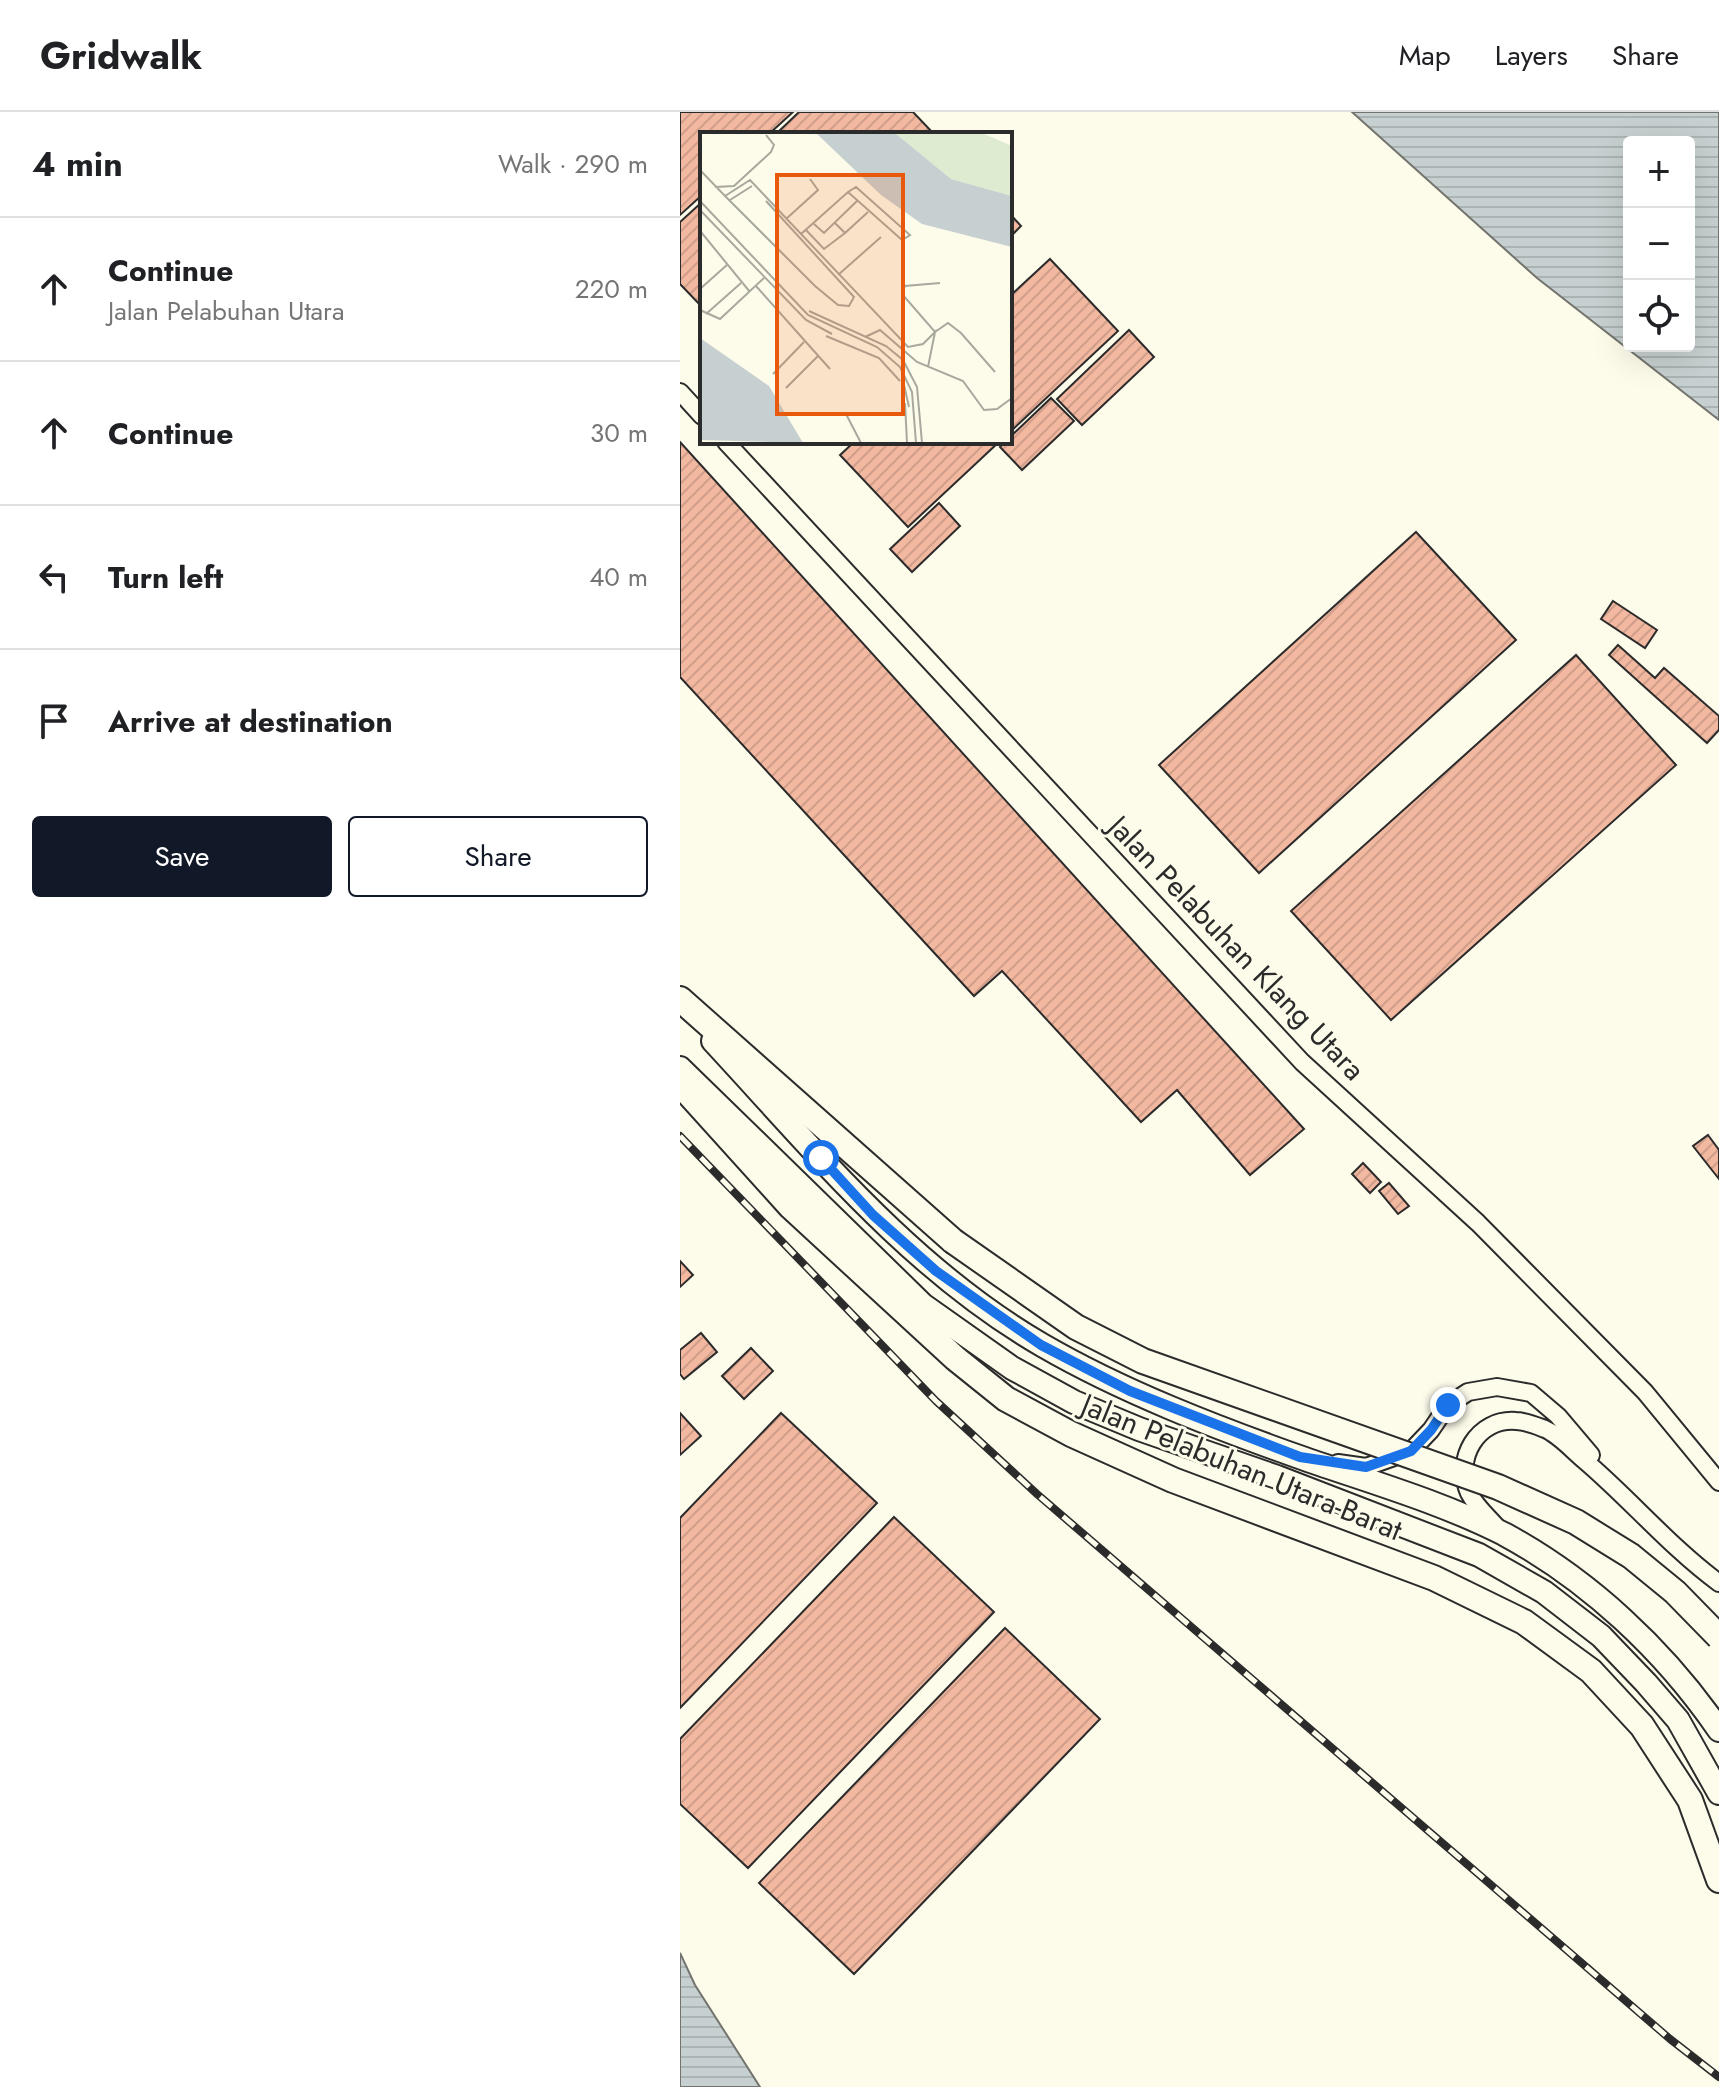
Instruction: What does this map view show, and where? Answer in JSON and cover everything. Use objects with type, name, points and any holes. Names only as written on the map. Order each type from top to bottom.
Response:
[{"type":"main road","name":"Jalan Pelabuhan Utara-Barat","points":[[680,1002],[953,1241],[1076,1327],[1143,1361],[1498,1487],[1576,1522],[1631,1556],[1675,1592],[1719,1637]]},
{"type":"main road","points":[[680,1002],[873,1215],[936,1271],[985,1308],[1041,1345],[1130,1391],[1467,1517],[1504,1535],[1591,1591],[1698,1698],[1719,1730]]},
{"type":"main road","points":[[680,1068],[923,1305],[1012,1368],[1074,1402],[1139,1429],[1277,1477],[1479,1555],[1544,1592],[1601,1636],[1646,1683],[1678,1720],[1717,1787]]},
{"type":"main road","name":"Jalan Pelabuhan Utara-Barat","points":[[680,1084],[791,1207],[955,1358],[1006,1399],[1071,1434],[1173,1480],[1434,1578],[1524,1622],[1591,1671],[1642,1726],[1690,1800],[1719,1880]]},
{"type":"street","points":[[680,392],[700,414]]},
{"type":"street","name":"Jalan Pelabuhan Klang Utara","points":[[728,444],[1302,1062],[1489,1234],[1645,1392],[1719,1482]]},
{"type":"street","points":[[1300,1457],[1366,1467],[1411,1451],[1431,1430],[1448,1405],[1468,1392],[1497,1387],[1531,1393],[1558,1416],[1620,1490]]},
{"type":"street","points":[[1504,1535],[1469,1491],[1465,1463],[1467,1450],[1474,1439],[1491,1426],[1515,1420],[1549,1430],[1620,1490],[1697,1567],[1719,1583]]},
{"type":"shaded area","points":[[1352,112],[1719,112],[1719,420],[1632,352],[1695,352],[1695,136],[1623,136],[1623,345],[1537,278]]},
{"type":"shaded area","points":[[680,1953],[695,1985],[760,2087],[680,2087]]},
{"type":"building","points":[[680,112],[793,112],[771,132],[700,132],[700,197],[680,215]]},
{"type":"building","points":[[799,112],[913,112],[932,132],[778,132]]},
{"type":"building","points":[[700,204],[700,305],[680,284],[680,222]]},
{"type":"building","points":[[1012,216],[1021,226],[1012,235]]},
{"type":"building","points":[[1050,259],[1118,331],[1012,430],[1012,294]]},
{"type":"building","points":[[1129,330],[1154,357],[1082,425],[1057,399]]},
{"type":"building","points":[[1051,398],[1074,421],[1022,470],[1000,447],[1012,444],[1012,435]]},
{"type":"building","points":[[680,442],[1304,1129],[1250,1175],[1177,1090],[1141,1122],[1002,971],[974,996],[680,677]]},
{"type":"building","points":[[852,444],[997,444],[908,527],[840,455]]},
{"type":"building","points":[[939,503],[960,526],[912,572],[890,549]]},
{"type":"building","points":[[1416,532],[1516,640],[1259,873],[1159,765]]},
{"type":"building","points":[[1613,601],[1657,630],[1645,648],[1601,619]]},
{"type":"building","points":[[1618,645],[1655,678],[1664,668],[1719,716],[1719,730],[1707,743],[1609,655]]},
{"type":"building","points":[[1576,655],[1676,765],[1391,1020],[1291,911]]},
{"type":"building","points":[[1708,1135],[1719,1150],[1719,1179],[1693,1146]]},
{"type":"building","points":[[1363,1163],[1381,1182],[1370,1193],[1352,1174]]},
{"type":"building","points":[[1389,1183],[1409,1206],[1398,1214],[1379,1191]]},
{"type":"building","points":[[680,1261],[693,1275],[680,1287]]},
{"type":"building","points":[[701,1333],[717,1352],[684,1379],[680,1374],[680,1350]]},
{"type":"building","points":[[751,1348],[773,1371],[744,1399],[722,1376]]},
{"type":"building","points":[[680,1413],[701,1436],[680,1455]]},
{"type":"building","points":[[781,1413],[877,1503],[680,1708],[680,1518]]},
{"type":"building","points":[[894,1517],[994,1612],[748,1868],[680,1804],[680,1739]]},
{"type":"building","points":[[1005,1628],[1100,1719],[854,1974],[759,1883]]},
{"type":"railway","points":[[680,1136],[936,1401],[1037,1494],[1670,2039],[1719,2077]]},
{"type":"route","points":[[821,1158],[873,1215],[936,1271],[985,1308],[1041,1345],[1130,1391],[1300,1457],[1366,1467],[1411,1451],[1431,1430],[1448,1405]]}]
